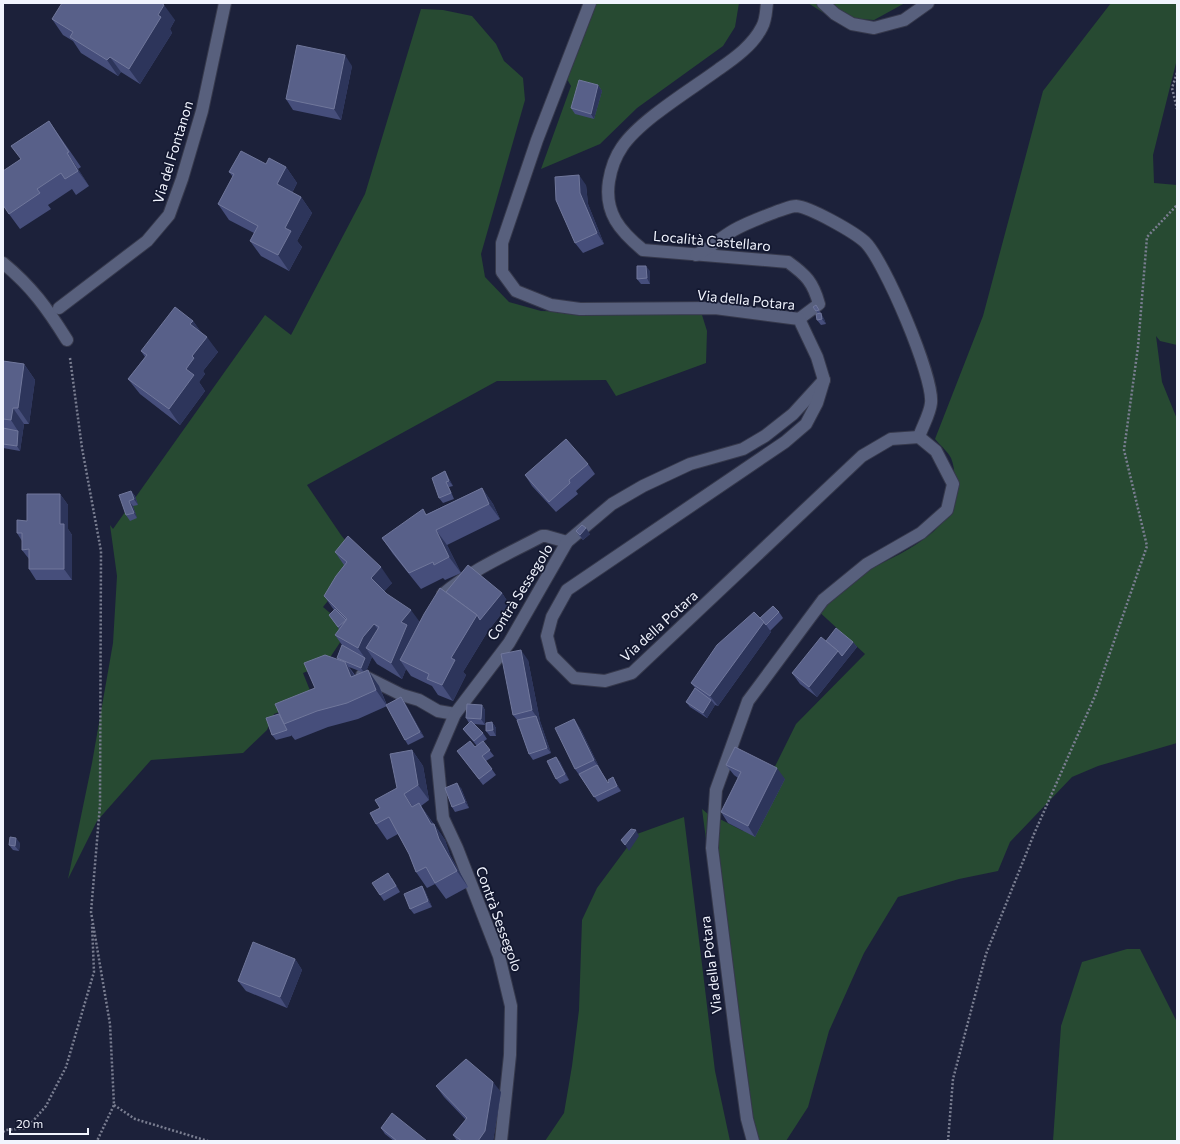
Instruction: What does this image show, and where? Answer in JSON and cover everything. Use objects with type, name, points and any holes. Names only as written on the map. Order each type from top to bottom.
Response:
[{"type":"street","name":"Via del Fontanon","points":[[59,308],[147,241],[168,215],[182,180],[202,111],[225,3]]},
{"type":"street","name":"Via della Potara","points":[[590,3],[536,140],[502,243],[502,272],[516,291],[551,305],[580,309],[715,308],[799,319],[814,351],[824,380],[817,403],[806,424],[785,442],[567,590],[552,617],[547,636],[552,656],[574,678],[605,682],[632,673],[862,456],[891,439],[919,437],[936,452],[953,484],[947,510],[921,533],[867,564],[823,600],[748,701],[716,790],[712,848],[747,1119],[753,1141]]},
{"type":"street","name":"Località Castellaro","points":[[767,3],[762,27],[737,56],[647,122],[622,146],[611,172],[607,193],[609,206],[614,220],[625,234],[643,250],[695,255],[734,256],[760,261],[788,262],[804,273],[812,285],[819,304],[799,319]]},
{"type":"street","points":[[823,3],[835,14],[852,24],[874,28],[904,20],[928,3]]},
{"type":"street","points":[[695,255],[707,250],[733,230],[752,221],[794,206],[806,208],[866,242],[887,276],[914,339],[924,368],[931,403],[919,437]]},
{"type":"street","points":[[3,263],[21,278],[45,304],[67,340]]},
{"type":"street","name":"Contrà Sessegolo","points":[[501,1141],[510,1055],[511,1006],[499,956],[457,848],[443,818],[438,756],[454,714],[509,643],[568,542],[612,504],[643,486],[690,464],[743,449],[765,436],[793,414],[824,380]]},
{"type":"street","name":"Contrà Sessegolo","points":[[444,594],[480,567],[542,536],[568,542]]},
{"type":"street","points":[[360,674],[402,695],[419,700],[438,711],[454,714]]},
{"type":"path","points":[[1177,73],[1172,88],[1177,109]]},
{"type":"path","points":[[948,1141],[953,1079],[986,954],[1034,834],[1095,696],[1147,546],[1124,450],[1138,347],[1147,237],[1177,205]]},
{"type":"path","points":[[3,1132],[6,1130],[27,1128],[46,1106],[66,1067],[94,972],[92,912],[100,805],[101,551],[82,448],[67,340]]},
{"type":"path","points":[[92,912],[110,1024],[114,1105],[97,1141]]},
{"type":"path","points":[[114,1105],[136,1119],[208,1141]]},
{"type":"green space","points":[[592,3],[739,3],[735,27],[723,46],[637,108],[600,144],[541,169],[571,86],[564,74]]},
{"type":"green space","points":[[808,3],[905,3],[874,20],[830,17]]},
{"type":"green space","points":[[1111,3],[1177,3],[1177,59],[1153,155],[1154,183],[1177,185],[1177,345],[1160,341],[1156,336],[1162,382],[1177,419],[1177,743],[1098,766],[1072,777],[1010,842],[998,871],[959,879],[898,897],[864,953],[829,1031],[808,1107],[786,1141],[757,1141],[712,885],[702,809],[714,819],[716,817],[743,831],[796,724],[865,654],[815,608],[865,574],[864,572],[917,544],[933,532],[945,517],[954,487],[954,467],[950,456],[935,439],[983,316],[1043,91]]},
{"type":"green space","points":[[421,9],[443,10],[472,16],[496,44],[504,61],[523,78],[525,100],[481,254],[485,277],[509,302],[541,311],[702,315],[707,331],[706,363],[616,396],[606,380],[497,381],[307,485],[341,535],[361,560],[323,607],[349,629],[329,659],[323,665],[303,673],[313,698],[274,714],[267,730],[243,753],[151,760],[97,821],[68,879],[92,763],[113,643],[117,576],[110,525],[113,529],[265,315],[291,335],[365,194]]},
{"type":"green space","points":[[684,817],[715,1071],[730,1141],[545,1141],[564,1113],[572,1066],[579,1010],[582,920],[597,888],[637,834]]},
{"type":"green space","points":[[1127,949],[1140,949],[1177,1022],[1177,1141],[1053,1141],[1061,1026],[1082,962]]},
{"type":"building","points":[[62,3],[161,3],[164,5],[158,15],[161,17],[129,69],[110,57],[107,60],[70,37],[73,32],[52,19]]},
{"type":"building","points":[[297,45],[345,55],[334,109],[286,99]]},
{"type":"building","points":[[579,80],[598,85],[591,114],[571,108]]},
{"type":"building","points":[[49,121],[69,152],[67,153],[78,171],[65,179],[61,173],[37,189],[40,193],[9,214],[3,205],[3,171],[21,159],[11,146]]},
{"type":"building","points":[[241,151],[266,164],[269,158],[286,167],[277,184],[301,197],[285,228],[291,231],[278,255],[250,241],[258,226],[218,204],[234,174],[229,172]]},
{"type":"building","points":[[579,175],[580,193],[597,233],[575,243],[556,200],[555,177]]},
{"type":"building","points":[[637,266],[646,266],[647,278],[637,279]]},
{"type":"building","points":[[816,305],[819,310],[816,311],[813,307]]},
{"type":"building","points":[[175,307],[193,321],[190,324],[207,337],[192,356],[194,358],[186,369],[194,375],[169,409],[128,379],[147,355],[141,351]]},
{"type":"building","points":[[821,313],[822,319],[817,320],[816,314]]},
{"type":"building","points":[[3,361],[24,364],[18,408],[13,408],[11,420],[3,419]]},
{"type":"building","points":[[3,428],[18,431],[17,446],[3,444]]},
{"type":"building","points":[[566,439],[588,464],[569,480],[570,483],[549,502],[525,475]]},
{"type":"building","points":[[445,471],[449,481],[446,482],[451,493],[439,498],[432,478]]},
{"type":"building","points":[[482,488],[489,504],[436,530],[449,557],[434,565],[433,562],[409,573],[382,538],[423,509],[426,515]]},
{"type":"building","points":[[131,491],[134,499],[129,501],[134,513],[126,515],[119,495]]},
{"type":"building","points":[[27,494],[60,494],[60,524],[64,524],[64,569],[29,569],[29,549],[22,550],[22,533],[17,533],[17,520],[27,521]]},
{"type":"building","points":[[582,525],[586,528],[580,535],[576,531]]},
{"type":"building","points":[[348,536],[381,567],[371,578],[387,594],[411,610],[401,622],[407,625],[391,663],[366,648],[379,627],[374,624],[363,637],[358,648],[335,635],[347,619],[324,596],[336,576],[347,562],[335,552]]},
{"type":"building","points":[[468,565],[502,593],[480,620],[477,615],[446,592]]},
{"type":"building","points":[[440,588],[477,615],[451,658],[455,660],[442,685],[427,679],[429,674],[400,660],[424,614]]},
{"type":"building","points":[[773,606],[779,612],[766,625],[760,618]]},
{"type":"building","points":[[335,609],[346,620],[338,627],[329,615]]},
{"type":"building","points":[[754,612],[764,622],[710,696],[691,683],[717,645]]},
{"type":"building","points":[[836,628],[853,642],[842,656],[826,641]]},
{"type":"building","points":[[821,637],[838,651],[809,687],[792,673]]},
{"type":"building","points":[[342,645],[365,658],[361,668],[337,658]]},
{"type":"building","points":[[521,650],[532,710],[513,715],[501,654]]},
{"type":"building","points":[[325,655],[345,662],[351,677],[368,670],[376,690],[347,703],[317,711],[284,724],[275,704],[315,688],[304,663]]},
{"type":"building","points":[[695,688],[711,700],[703,713],[686,702]]},
{"type":"building","points":[[401,697],[420,732],[405,740],[386,705]]},
{"type":"building","points":[[467,704],[482,705],[481,719],[466,718]]},
{"type":"building","points":[[279,714],[287,730],[272,735],[266,718]]},
{"type":"building","points":[[536,716],[547,748],[529,754],[517,720]]},
{"type":"building","points":[[574,719],[594,760],[575,769],[555,728]]},
{"type":"building","points":[[471,721],[483,733],[474,741],[463,729]]},
{"type":"building","points":[[492,722],[493,730],[486,731],[486,723]]},
{"type":"building","points":[[470,741],[475,747],[483,741],[490,750],[482,756],[492,769],[479,779],[457,751]]},
{"type":"building","points":[[735,747],[777,768],[748,826],[721,812],[741,772],[726,765]]},
{"type":"building","points":[[412,750],[418,785],[404,794],[412,807],[419,803],[431,824],[434,824],[439,839],[457,871],[435,883],[426,867],[416,872],[409,854],[389,817],[376,824],[370,813],[380,808],[375,800],[397,788],[390,754]]},
{"type":"building","points":[[556,757],[565,774],[556,779],[547,761]]},
{"type":"building","points":[[597,765],[608,783],[608,780],[613,777],[617,786],[594,797],[579,774]]},
{"type":"building","points":[[457,783],[465,802],[452,807],[445,788]]},
{"type":"building","points":[[631,829],[636,830],[625,845],[621,840]]},
{"type":"building","points":[[10,837],[16,838],[15,846],[9,845]]},
{"type":"building","points":[[388,873],[396,886],[380,895],[372,883]]},
{"type":"building","points":[[422,886],[428,901],[410,909],[404,894]]},
{"type":"building","points":[[253,942],[295,959],[280,997],[238,981]]},
{"type":"building","points":[[466,1059],[493,1082],[485,1131],[478,1141],[462,1141],[453,1135],[467,1118],[436,1086]]},
{"type":"building","points":[[392,1113],[427,1141],[397,1141],[381,1128]]}]
